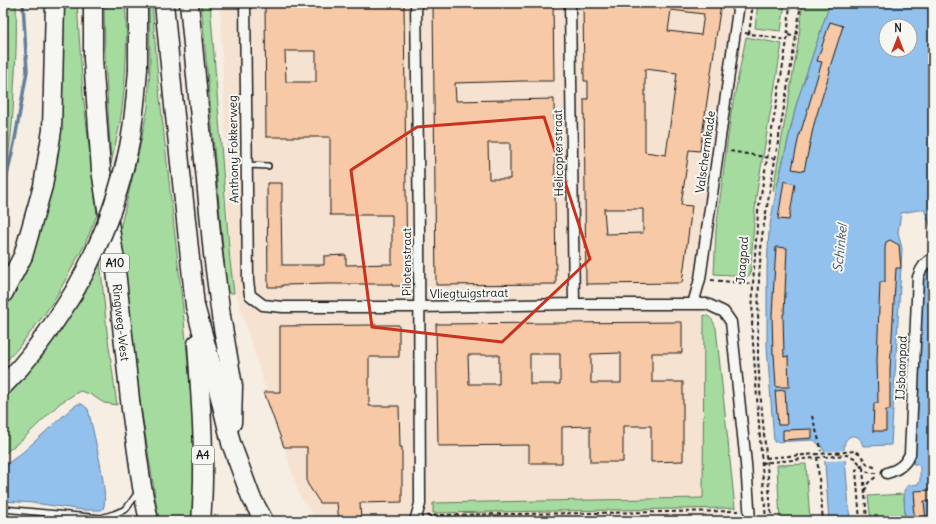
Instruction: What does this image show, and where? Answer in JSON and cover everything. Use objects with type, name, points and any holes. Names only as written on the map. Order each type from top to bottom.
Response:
[{"type":"highway","points":[[3,294],[23,256],[43,186],[52,130],[55,3]]},
{"type":"highway","name":"Ringweg-West","points":[[93,3],[93,59],[101,170],[115,261],[131,409],[142,487],[149,521]]},
{"type":"highway","name":"A10","points":[[3,386],[32,353],[54,324],[74,292],[92,258],[108,222],[120,184],[135,108],[138,69],[138,3]]},
{"type":"highway","points":[[164,3],[195,306],[231,443],[251,497],[264,521]]},
{"type":"highway","points":[[189,3],[214,261],[221,316],[233,386],[231,443]]},
{"type":"highway","name":"A4","points":[[195,306],[203,419],[204,464],[201,521]]},
{"type":"street","name":"Anthony Fokkerweg","points":[[244,3],[248,281],[250,295]]},
{"type":"street","name":"Pilotenstraat","points":[[416,3],[420,504],[416,519]]},
{"type":"street","name":"Helicopterstraat","points":[[570,3],[574,304]]},
{"type":"street","name":"Valschermkade","points":[[693,304],[700,279],[739,3]]},
{"type":"street","name":"IJsbaanpad","points":[[887,473],[902,466],[908,460],[910,454],[918,277],[920,269],[933,258]]},
{"type":"street","name":"Vliegtuigstraat","points":[[250,295],[263,305],[291,307],[693,304]]},
{"type":"street","points":[[693,304],[707,304],[724,312],[731,322],[746,464],[749,517]]},
{"type":"lane","points":[[246,165],[268,166]]},
{"type":"lane","points":[[3,509],[101,518],[126,508],[142,487]]},
{"type":"path","points":[[749,34],[753,3]]},
{"type":"path","name":"Jaagpad","points":[[766,521],[752,329],[753,284],[758,212],[788,35],[790,3]]},
{"type":"path","points":[[772,521],[758,357],[759,278],[762,236],[796,37],[800,10],[799,3]]},
{"type":"path","points":[[734,32],[787,40]]},
{"type":"path","points":[[788,35],[796,37]]},
{"type":"path","points":[[718,149],[776,159]]},
{"type":"path","points":[[700,279],[753,284]]},
{"type":"path","points":[[812,416],[821,451]]},
{"type":"path","points":[[824,456],[855,451],[859,453],[866,462],[862,467],[856,470],[860,521]]},
{"type":"path","points":[[766,458],[812,454],[817,456]]},
{"type":"path","points":[[761,463],[817,456],[846,455],[854,457],[868,472],[881,473],[868,483],[865,492]]},
{"type":"path","points":[[817,456],[823,521]]},
{"type":"path","points":[[862,467],[867,521]]},
{"type":"path","points":[[416,519],[442,515],[702,511],[734,511],[749,517]]},
{"type":"highlighted area","points":[[544,117],[590,259],[502,342],[372,327],[351,170],[417,127]]},
{"type":"shaded area","points":[[220,3],[736,3],[700,264],[712,510],[439,517],[439,521],[318,521],[300,497],[231,278]]},
{"type":"green space","points":[[3,3],[16,3],[16,57],[10,145],[3,178]]},
{"type":"green space","points":[[59,3],[77,3],[83,94],[97,215],[84,246],[57,295],[44,315],[3,365],[3,310],[17,285],[35,237]]},
{"type":"green space","points":[[104,3],[125,3],[126,16],[126,56],[123,96],[120,123],[111,164],[105,56]]},
{"type":"green space","points":[[149,3],[152,3],[158,80],[183,309],[194,428],[194,521],[159,521],[135,370],[120,229],[148,107],[150,63]]},
{"type":"green space","points":[[201,3],[210,3],[230,261],[234,293],[227,293]]},
{"type":"green space","points":[[758,3],[785,3],[781,31],[755,28]]},
{"type":"green space","points":[[802,3],[830,3],[797,102],[776,191],[773,190],[798,44]]},
{"type":"green space","points":[[746,37],[782,44],[756,197],[750,276],[714,274],[716,230],[731,113]]},
{"type":"green space","points":[[100,259],[107,332],[117,405],[104,403],[90,394],[80,391],[60,403],[25,437],[3,455],[3,396],[15,385]]},
{"type":"green space","points":[[704,315],[711,318],[716,328],[735,508],[433,513],[433,503],[703,498]]},
{"type":"green space","points":[[806,464],[810,521],[780,521],[777,465]]},
{"type":"green space","points":[[904,494],[905,521],[871,521],[868,496]]},
{"type":"water","name":"Schinkel","points":[[830,3],[933,3],[933,233],[924,209],[901,213],[898,232],[902,249],[891,445],[863,446],[860,439],[855,436],[848,438],[845,442],[844,447],[850,521],[829,521],[824,450],[814,440],[774,442],[767,347],[767,267],[769,231],[776,191],[797,102]]},
{"type":"water","points":[[933,270],[933,521],[905,521],[905,488],[918,484],[920,481],[920,467],[918,464],[913,464],[921,306],[924,276],[928,271]]},
{"type":"water","points":[[78,404],[82,404],[88,409],[102,476],[105,502],[103,509],[83,510],[34,503],[3,501],[3,467],[23,452]]},
{"type":"pier","points":[[845,450],[846,460],[824,461],[824,452]]},
{"type":"building","points":[[265,3],[404,3],[407,286],[392,286],[392,284],[329,284],[282,285],[282,287],[268,287],[267,183],[282,183],[282,265],[324,265],[324,256],[346,255],[346,265],[392,264],[392,215],[330,215],[330,137],[266,137]],"holes":[[[285,51],[316,51],[316,82],[286,82]]]},
{"type":"building","points":[[433,3],[553,3],[554,81],[455,83],[456,101],[554,99],[556,284],[436,285]],"holes":[[[488,143],[510,143],[510,179],[489,179]]]},
{"type":"building","points":[[583,3],[721,3],[700,151],[689,150],[681,205],[692,206],[682,283],[586,284],[584,99],[588,99],[588,81],[584,81]],"holes":[[[671,10],[704,14],[701,35],[668,31]],[[645,69],[677,73],[666,155],[645,152]],[[604,209],[643,209],[643,233],[606,234]]]},
{"type":"building","points":[[830,22],[843,26],[814,124],[804,171],[792,169],[800,131],[822,62],[817,61]]},
{"type":"building","points":[[784,181],[795,184],[789,220],[778,219]]},
{"type":"building","points":[[890,240],[899,245],[901,268],[896,268],[890,370],[890,410],[886,410],[886,431],[873,431],[874,403],[878,403],[877,360],[880,282],[885,282],[885,248],[886,242]]},
{"type":"building","points":[[776,247],[787,248],[783,314],[784,357],[788,356],[789,387],[776,387],[772,315]]},
{"type":"building","points":[[682,322],[682,353],[652,353],[652,382],[683,382],[683,461],[651,462],[651,426],[623,426],[623,462],[590,462],[590,426],[562,427],[562,463],[529,463],[529,445],[438,446],[436,324]],"holes":[[[621,353],[621,383],[591,383],[591,354]],[[530,354],[560,354],[560,384],[530,384]],[[468,355],[499,355],[499,384],[469,384]]]},
{"type":"building","points":[[399,325],[399,357],[369,357],[369,406],[399,406],[400,447],[402,447],[402,502],[360,503],[361,521],[339,521],[337,503],[320,503],[307,483],[307,447],[284,447],[264,392],[280,392],[280,326]]},
{"type":"building","points":[[785,390],[787,425],[778,425],[775,391]]},
{"type":"building","points":[[812,429],[812,438],[783,440],[783,430]]},
{"type":"building","points":[[932,490],[933,501],[924,501],[926,521],[915,521],[913,505],[915,505],[914,491]]},
{"type":"waterway","points":[[3,193],[15,139],[27,71],[23,3]]}]
